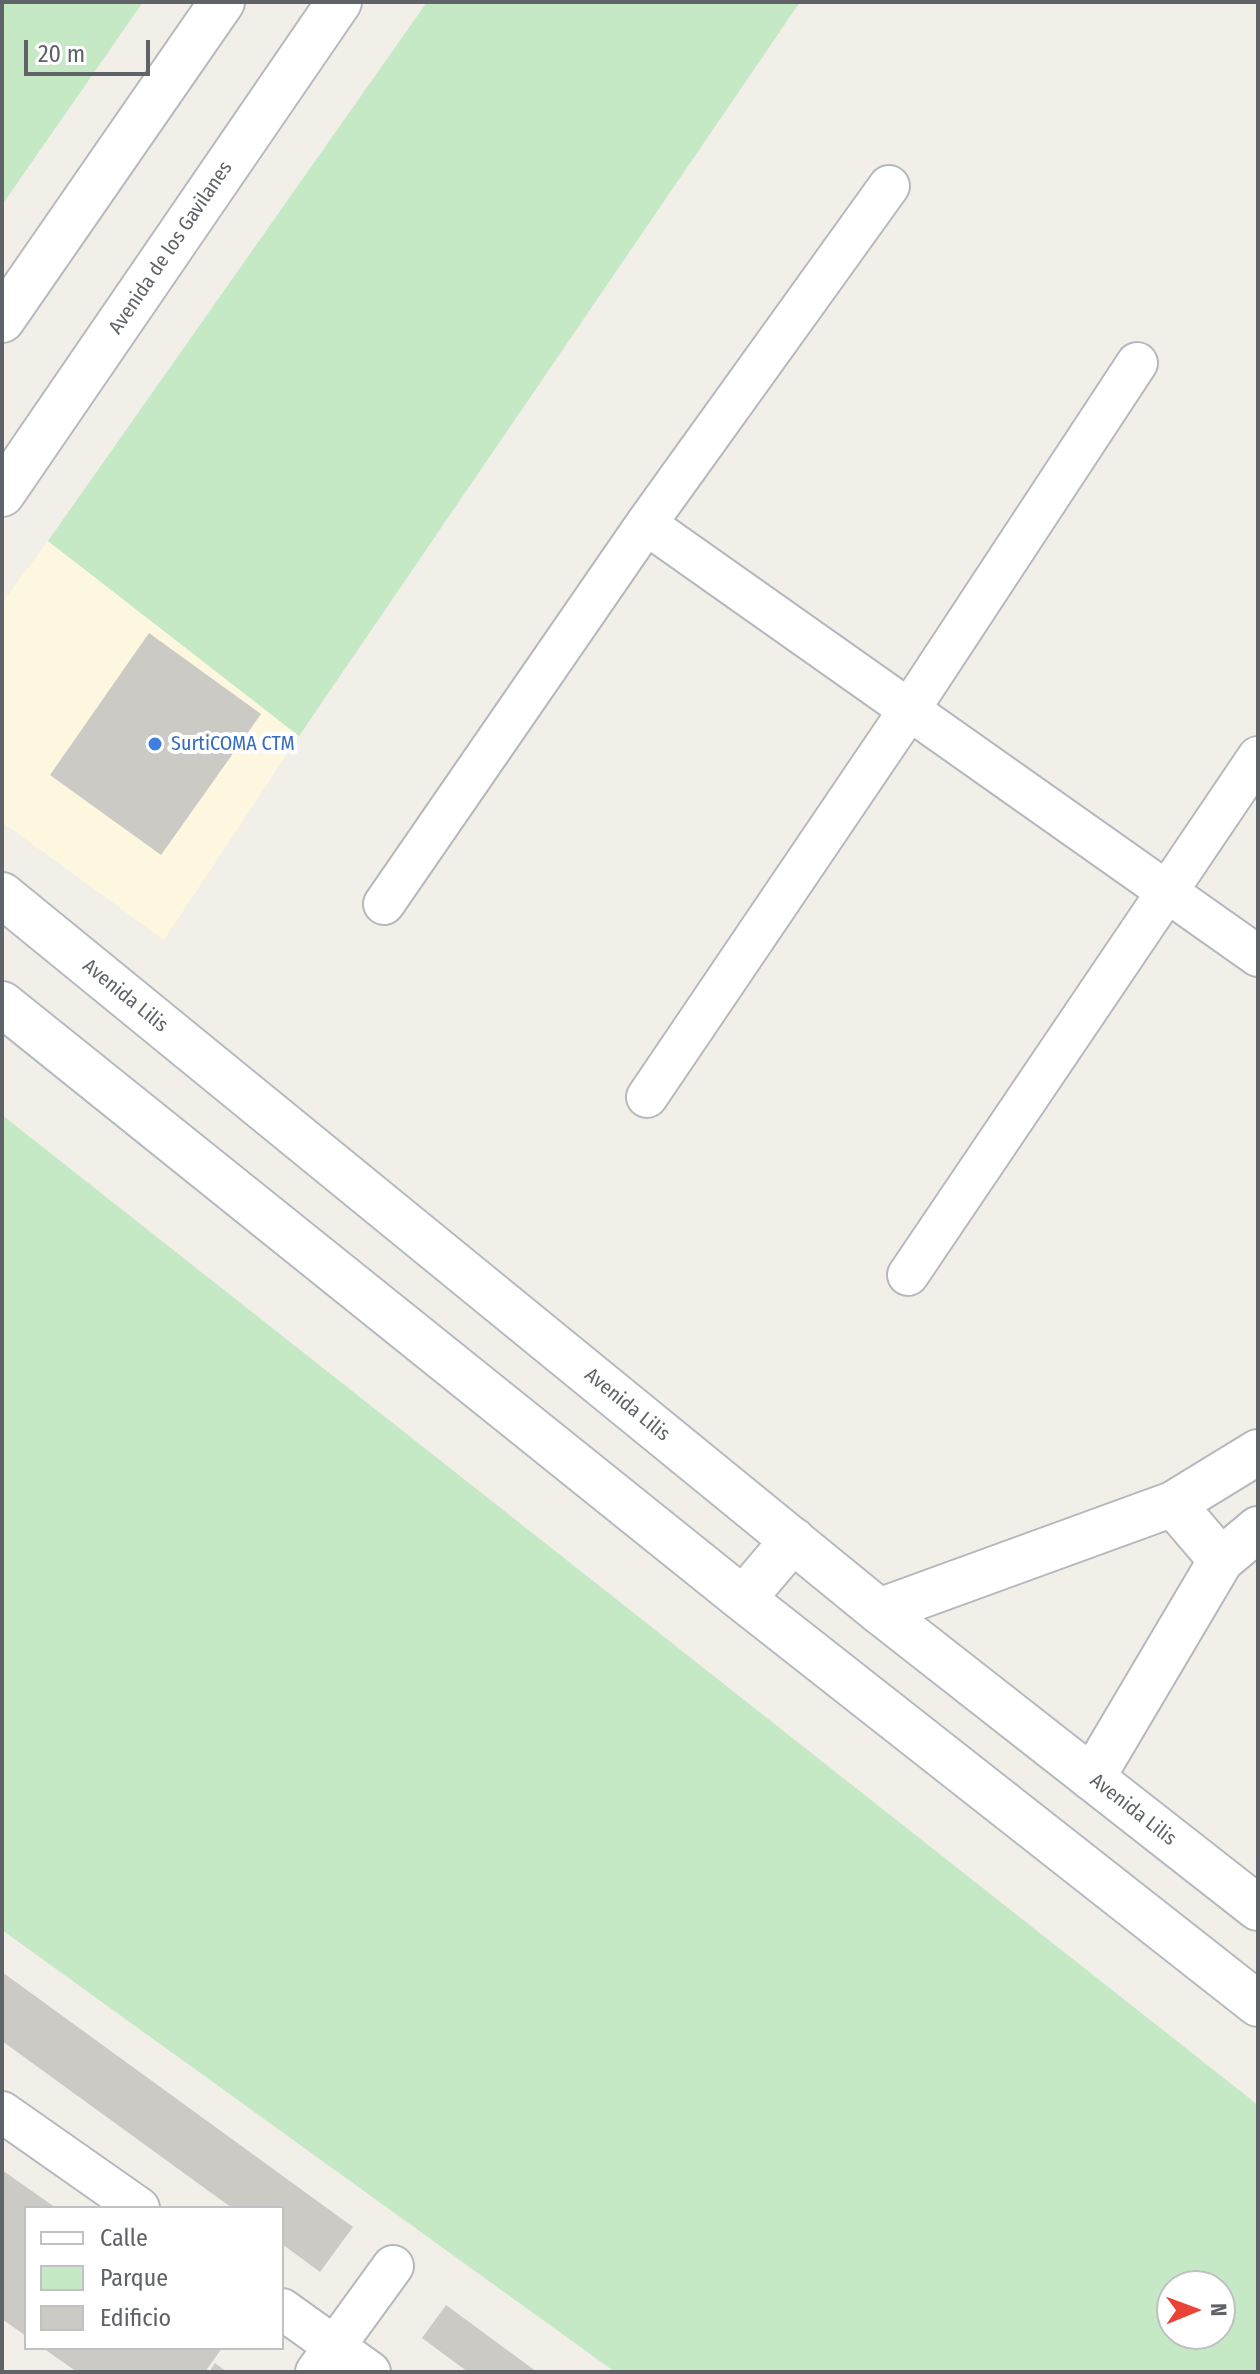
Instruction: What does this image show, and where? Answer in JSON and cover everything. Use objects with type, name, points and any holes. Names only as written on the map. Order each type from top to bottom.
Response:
[{"type":"main road","points":[[2,320],[222,2]]},
{"type":"main road","name":"Avenida de los Gavilanes","points":[[2,494],[339,2]]},
{"type":"main road","name":"Avenida Lilis","points":[[2,895],[879,1611],[1258,1908]]},
{"type":"main road","points":[[2,1004],[743,1599],[1258,2004]]},
{"type":"main road","points":[[879,1611],[1173,1504],[1258,1452]]},
{"type":"main road","points":[[1173,1504],[1221,1560]]},
{"type":"main road","points":[[1092,1778],[1221,1560],[1258,1529]]},
{"type":"main road","points":[[743,1599],[793,1540]]},
{"type":"street","points":[[384,904],[646,524],[889,186]]},
{"type":"street","points":[[647,1097],[909,710],[1137,363]]},
{"type":"street","points":[[646,524],[1258,956]]},
{"type":"street","points":[[908,1275],[1258,757]]},
{"type":"street","points":[[2,2112],[136,2206]]},
{"type":"street","points":[[292,2316],[346,2364],[393,2266]]},
{"type":"shaded area","points":[[48,541],[299,736],[164,940],[2,822],[2,603]]},
{"type":"green space","points":[[2,2],[143,2],[2,205]]},
{"type":"green space","points":[[427,2],[800,2],[299,736],[48,541]]},
{"type":"green space","points":[[2,1115],[1258,2105],[1258,2372],[615,2372],[2,1930]]},
{"type":"building","name":"SurtiCOMA CTM","points":[[149,633],[261,714],[161,855],[50,775]]},
{"type":"building","points":[[2,1972],[353,2227],[320,2272],[284,2245],[284,2206],[229,2206],[2,2041]]},
{"type":"building","points":[[2,2170],[53,2206],[24,2206],[24,2335],[2,2319]]},
{"type":"building","points":[[446,2305],[537,2372],[468,2372],[422,2338]]},
{"type":"building","points":[[46,2350],[221,2350],[205,2372],[77,2372]]},
{"type":"building","points":[[215,2363],[227,2372],[209,2372]]},
{"type":"place","name":"SurtiCOMA CTM","points":[[155,744]]}]
